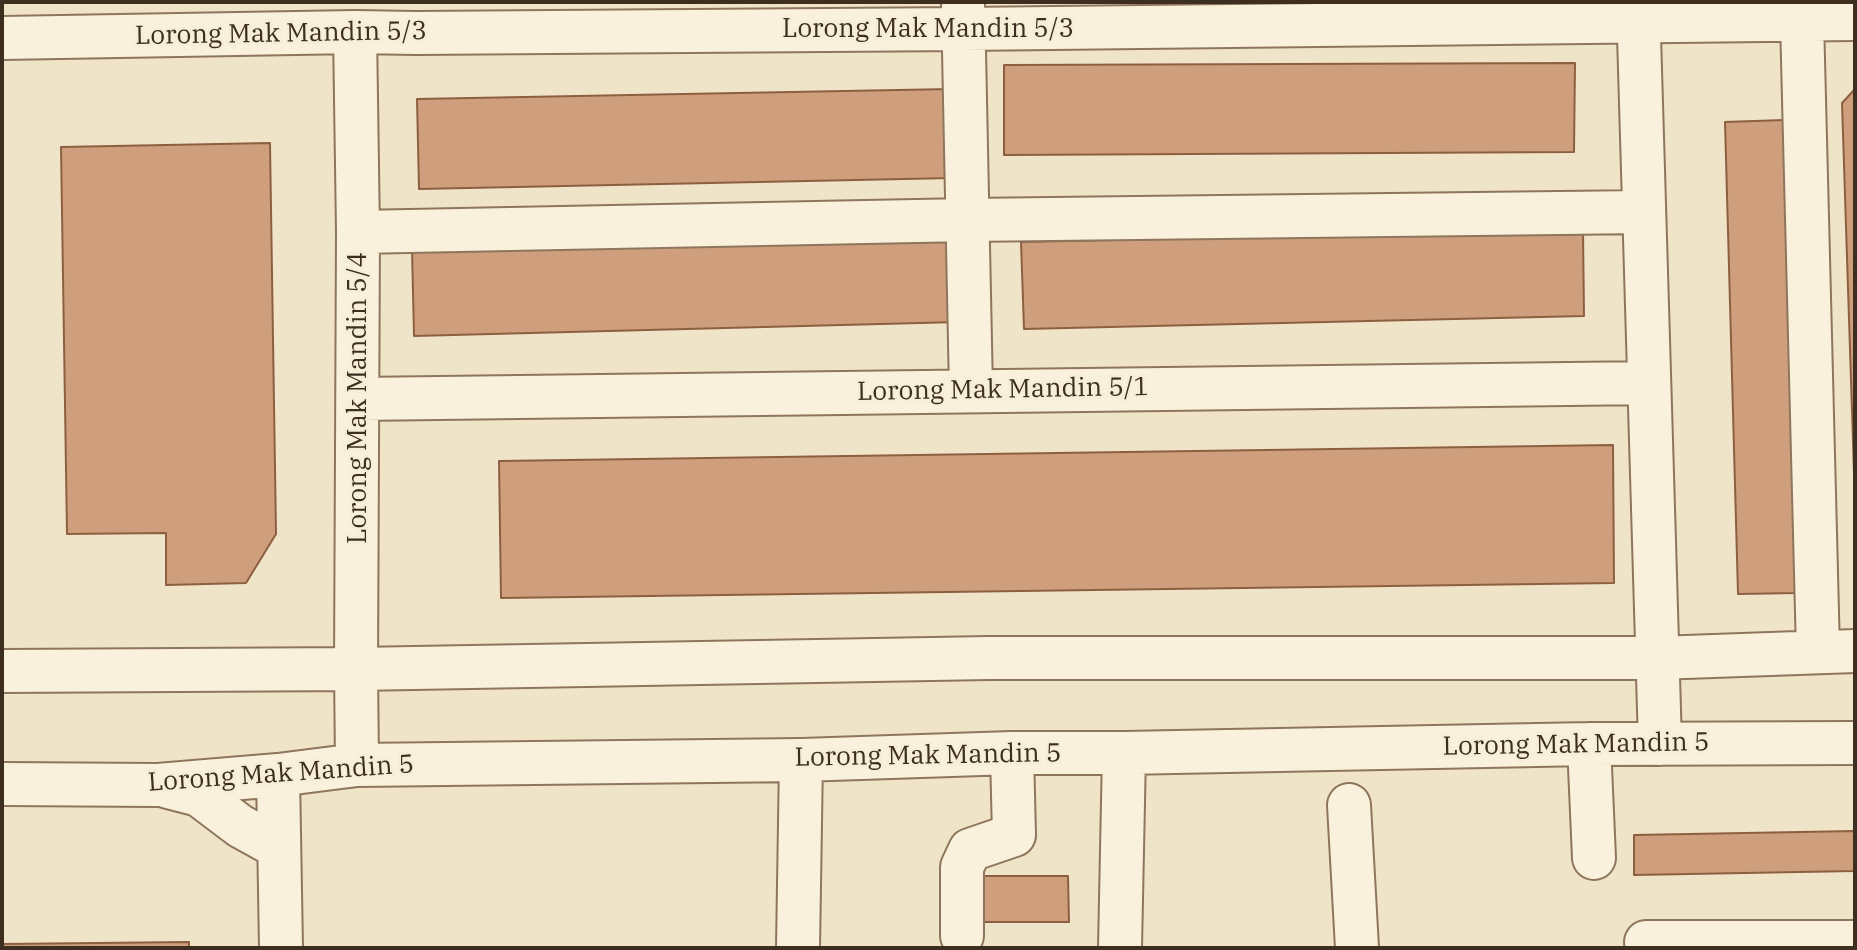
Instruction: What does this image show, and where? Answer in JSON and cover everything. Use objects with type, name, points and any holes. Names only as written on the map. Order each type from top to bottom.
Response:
[{"type":"street","name":"Lorong Mak Mandin 5/3","points":[[2,38],[355,32],[415,17],[1638,12],[1802,20],[1855,19]]},
{"type":"street","points":[[1638,12],[1660,744]]},
{"type":"street","points":[[963,16],[971,391]]},
{"type":"street","points":[[2,671],[356,669],[989,658],[1657,658],[1836,652],[1802,20]]},
{"type":"street","name":"Lorong Mak Mandin 5/4","points":[[355,32],[358,232],[357,765]]},
{"type":"street","points":[[358,232],[967,220],[1644,212]]},
{"type":"street","name":"Lorong Mak Mandin 5/1","points":[[358,399],[1649,383]]},
{"type":"street","name":"Lorong Mak Mandin 5","points":[[2,784],[158,785],[357,765],[801,760],[1012,753],[1589,744],[1855,743]]},
{"type":"street","points":[[1589,744],[1594,858]]},
{"type":"street","points":[[962,936],[962,867],[970,850],[1014,835],[1012,753]]},
{"type":"street","points":[[1120,948],[1124,753]]},
{"type":"street","points":[[798,948],[801,760]]},
{"type":"street","points":[[278,775],[281,948]]},
{"type":"street","points":[[158,785],[199,795],[240,826],[278,847]]},
{"type":"street","points":[[1349,805],[1357,948]]},
{"type":"street","points":[[1646,942],[1855,942]]},
{"type":"building","points":[[1575,63],[1574,152],[1004,155],[1004,65]]},
{"type":"building","points":[[951,89],[953,178],[419,189],[417,99]]},
{"type":"building","points":[[1855,89],[1855,504],[1842,103]]},
{"type":"building","points":[[1784,120],[1797,593],[1738,594],[1725,122]]},
{"type":"building","points":[[270,143],[276,534],[246,583],[166,585],[166,533],[67,534],[61,147]]},
{"type":"building","points":[[1583,230],[1584,316],[1024,329],[1021,242]]},
{"type":"building","points":[[957,236],[959,322],[414,336],[412,249]]},
{"type":"building","points":[[1613,445],[1614,583],[501,598],[499,461]]},
{"type":"building","points":[[1855,831],[1855,871],[1634,875],[1634,835]]},
{"type":"building","points":[[984,876],[1068,876],[1069,922],[983,922]]},
{"type":"building","points":[[189,942],[189,948],[2,948],[2,944]]}]
